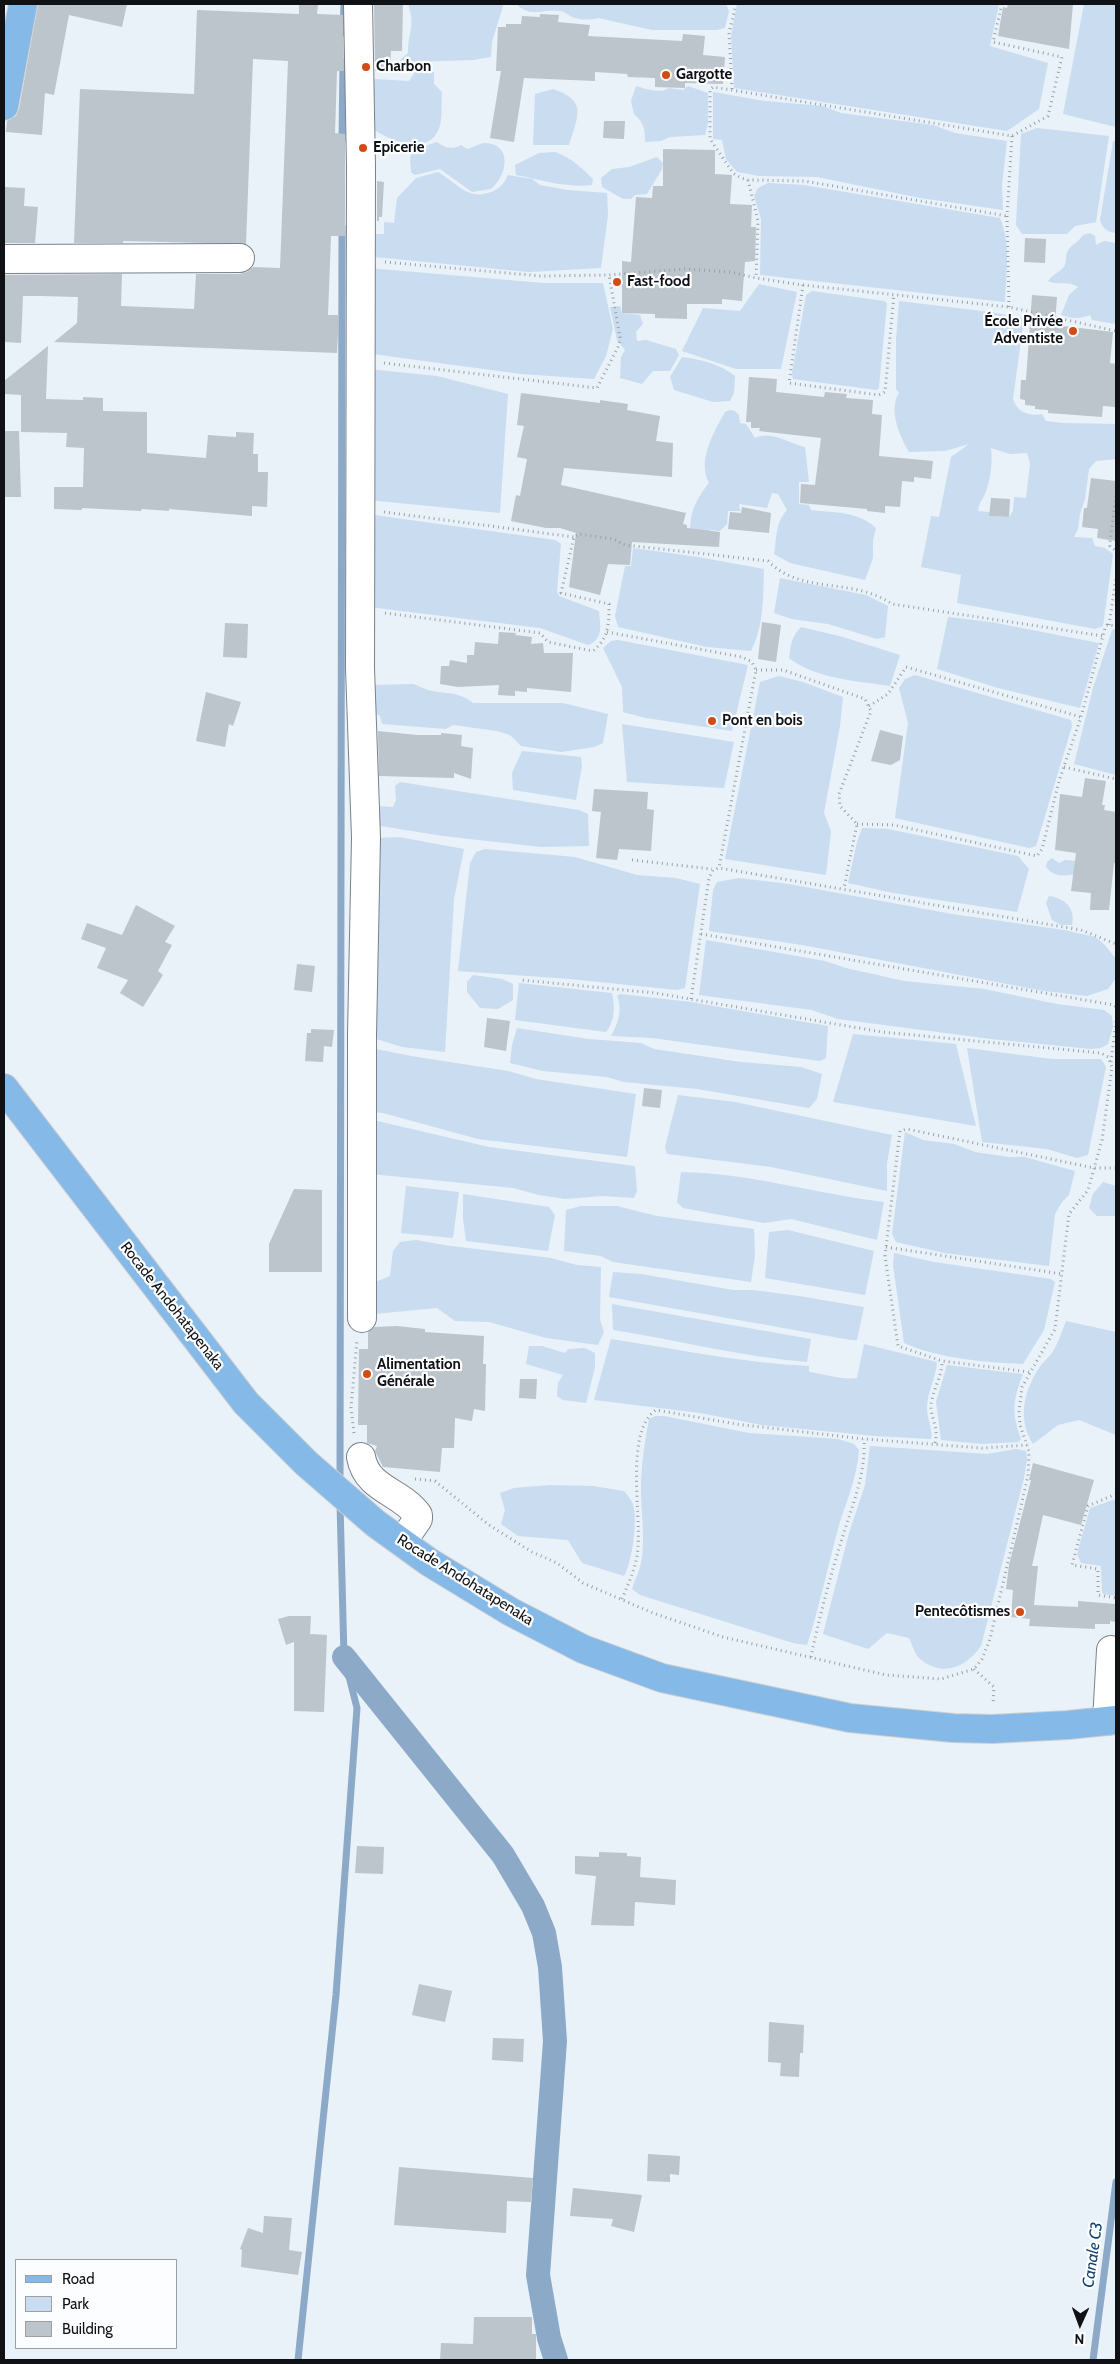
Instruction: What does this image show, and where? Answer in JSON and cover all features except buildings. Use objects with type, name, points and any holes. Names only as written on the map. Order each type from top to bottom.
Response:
[{"type":"main road","points":[[4,106],[23,4]]},
{"type":"main road","name":"Rocade Andohatapenaka","points":[[4,1088],[246,1403],[306,1463],[375,1523],[429,1562],[519,1616],[582,1649],[662,1678],[850,1718],[992,1730],[1112,1721]]},
{"type":"street","points":[[358,4],[359,509],[366,838],[362,1034],[360,1326]]},
{"type":"street","points":[[4,259],[240,258]]},
{"type":"street","points":[[361,1456],[362,1467],[368,1476],[418,1515],[418,1519],[402,1542]]},
{"type":"street","points":[[1111,1650],[1112,1721]]},
{"type":"path","points":[[732,89],[729,33],[736,4]]},
{"type":"path","points":[[1002,4],[993,42],[1062,57],[1048,116],[1012,136],[713,87],[710,90],[710,139],[733,173],[748,180],[804,181],[1007,216]]},
{"type":"path","points":[[1009,307],[1007,216],[1012,136]]},
{"type":"path","points":[[748,180],[758,221],[756,278]]},
{"type":"path","points":[[360,260],[541,276],[609,275],[695,269],[730,272],[756,278],[803,284],[1009,307],[1116,331]]},
{"type":"path","points":[[360,361],[597,388],[619,344],[620,338],[609,275]]},
{"type":"path","points":[[803,284],[789,383],[879,395],[885,392],[894,294]]},
{"type":"path","points":[[1116,496],[1110,542],[1110,546],[1116,550]]},
{"type":"path","points":[[359,509],[574,537],[579,534],[614,540],[625,545],[768,561],[776,570],[792,578],[873,593],[892,604],[1102,636]]},
{"type":"path","points":[[360,610],[540,633],[548,642],[593,651],[600,645],[608,632],[609,604],[561,593],[574,537]]},
{"type":"path","points":[[756,670],[783,670],[865,699],[871,711],[839,794],[840,806],[857,824],[894,825],[1037,856],[1042,849],[1064,768],[1081,717],[1102,636],[1105,628],[1109,625],[1116,578]]},
{"type":"path","points":[[1109,625],[1116,626]]},
{"type":"path","points":[[608,632],[742,657],[752,662],[756,670],[719,868]]},
{"type":"path","points":[[869,706],[888,694],[906,667],[1081,717]]},
{"type":"path","points":[[1064,768],[1116,779]]},
{"type":"path","points":[[844,888],[857,824]]},
{"type":"path","points":[[632,860],[713,870],[719,868],[844,888],[1081,930],[1116,944]]},
{"type":"path","points":[[691,999],[709,878],[713,870]]},
{"type":"path","points":[[701,934],[1116,1007]]},
{"type":"path","points":[[521,980],[640,991],[882,1032],[1095,1052],[1108,1057],[1111,1062]]},
{"type":"path","points":[[390,1492],[396,1484],[408,1479],[436,1481],[489,1525],[532,1552],[557,1563],[583,1583],[653,1613],[723,1636],[886,1675],[941,1680],[974,1669],[982,1659],[990,1639],[1028,1476],[1030,1460],[1020,1425],[1019,1411],[1022,1387],[1055,1329],[1068,1214],[1088,1190],[1102,1140],[1110,1094],[1111,1062],[1116,1021]]},
{"type":"path","points":[[1029,1372],[942,1362],[898,1346],[886,1265],[886,1247],[898,1136],[903,1130],[1094,1168],[1116,1168]]},
{"type":"path","points":[[886,1247],[1062,1274]]},
{"type":"path","points":[[360,1326],[355,1354],[352,1408],[354,1434],[361,1456]]},
{"type":"path","points":[[935,1443],[937,1430],[931,1406],[932,1398],[940,1379],[942,1362]]},
{"type":"path","points":[[622,1599],[638,1552],[636,1492],[640,1432],[648,1415],[656,1410],[736,1424],[864,1438],[982,1448],[1026,1445]]},
{"type":"path","points":[[811,1658],[841,1539],[861,1476],[865,1454],[864,1438]]},
{"type":"path","points":[[1116,1494],[1088,1506],[1072,1565],[1098,1569],[1098,1596],[1116,1598]]},
{"type":"path","points":[[974,1669],[994,1687],[992,1730]]},
{"type":"green space","points":[[408,4],[501,4],[503,6],[492,42],[491,57],[473,60],[409,62],[400,60],[408,53],[412,24]]},
{"type":"green space","points":[[516,4],[726,4],[729,11],[725,28],[717,30],[652,30],[598,18],[578,19],[561,11],[533,12]]},
{"type":"green space","points":[[737,4],[999,4],[990,46],[1048,63],[1039,109],[1007,131],[734,88],[731,36]]},
{"type":"green space","points":[[1084,4],[1116,4],[1116,127],[1063,114]]},
{"type":"green space","points":[[415,72],[434,72],[434,84],[442,92],[440,127],[438,131],[432,139],[424,143],[415,144],[394,140],[369,126],[371,87],[375,79],[409,81]]},
{"type":"green space","points":[[636,86],[648,90],[661,91],[669,88],[683,90],[688,86],[708,93],[708,123],[705,135],[670,137],[661,141],[645,142],[643,127],[640,120],[634,114],[631,101]]},
{"type":"green space","points":[[553,89],[572,99],[576,104],[577,117],[569,145],[533,145],[535,94]]},
{"type":"green space","points":[[713,92],[765,101],[823,106],[841,113],[933,125],[955,133],[1007,141],[1002,185],[1003,210],[920,198],[817,177],[759,176],[737,172],[726,159],[722,140],[713,139]]},
{"type":"green space","points":[[1037,128],[1109,136],[1096,222],[1075,226],[1067,234],[1022,234],[1016,225],[1021,134]]},
{"type":"green space","points":[[1113,141],[1116,141],[1116,233],[1110,232],[1102,226],[1100,220]]},
{"type":"green space","points":[[437,142],[449,148],[461,145],[467,149],[484,143],[495,145],[504,155],[505,162],[501,177],[491,189],[472,192],[440,169],[415,175],[411,172],[410,158],[413,150]]},
{"type":"green space","points":[[555,152],[571,160],[585,171],[593,179],[592,185],[563,184],[516,175],[515,165],[539,153]]},
{"type":"green space","points":[[657,157],[663,163],[662,169],[647,194],[635,195],[631,199],[623,199],[602,187],[601,178],[612,169],[629,167]]},
{"type":"green space","points":[[438,172],[463,190],[476,194],[483,194],[497,189],[508,175],[532,179],[540,185],[568,190],[607,193],[608,215],[601,268],[529,272],[374,257],[375,234],[384,234],[384,222],[394,223],[397,198],[416,178]]},
{"type":"green space","points":[[768,183],[804,185],[1000,218],[1007,248],[1005,302],[760,275],[761,219],[754,196],[758,188]]},
{"type":"green space","points":[[1090,233],[1095,236],[1096,245],[1104,241],[1116,243],[1116,324],[1092,320],[1090,315],[1076,318],[1061,315],[1069,295],[1078,287],[1048,281],[1064,266],[1071,247],[1083,235]]},
{"type":"green space","points":[[368,268],[543,283],[603,283],[613,329],[606,356],[594,379],[521,374],[365,353]]},
{"type":"green space","points":[[759,284],[797,292],[781,369],[736,369],[682,351],[703,308],[740,311]]},
{"type":"green space","points":[[812,291],[884,301],[887,303],[879,387],[877,390],[793,379],[792,373],[806,295]]},
{"type":"green space","points":[[899,301],[1024,318],[1013,399],[1017,407],[1028,414],[1042,414],[1046,421],[1116,424],[1116,459],[1096,461],[1089,469],[1085,499],[1078,529],[1074,537],[1092,538],[1095,546],[1105,548],[1113,554],[1103,626],[1095,629],[957,603],[961,575],[921,567],[931,516],[939,517],[951,457],[969,444],[945,451],[909,452],[902,439],[895,415],[896,400],[899,393],[896,389],[896,340]],"holes":[[[991,448],[1010,454],[1027,453],[1030,464],[1026,498],[1014,497],[1013,511],[1009,517],[989,516],[989,512],[978,511],[989,479],[992,459]]]},
{"type":"green space","points":[[620,306],[622,313],[640,315],[643,324],[636,332],[637,341],[646,340],[676,349],[679,355],[670,371],[653,371],[642,384],[620,378],[621,357],[625,350],[617,340],[610,307]]},
{"type":"green space","points":[[682,357],[710,363],[723,368],[735,376],[734,393],[730,401],[713,402],[674,390],[670,377]]},
{"type":"green space","points":[[368,369],[437,376],[508,394],[500,513],[368,500]]},
{"type":"green space","points":[[735,411],[739,415],[740,423],[746,424],[755,438],[768,436],[780,438],[805,447],[809,482],[799,482],[799,504],[809,505],[811,510],[861,518],[876,528],[873,540],[873,558],[865,580],[790,563],[774,554],[778,525],[787,510],[778,494],[772,493],[767,508],[739,504],[740,511],[728,511],[727,524],[720,531],[710,530],[709,538],[690,530],[691,517],[695,505],[709,483],[705,465],[708,446],[725,412]]},
{"type":"green space","points":[[367,514],[555,540],[561,544],[557,591],[559,596],[599,611],[600,631],[597,639],[588,645],[540,628],[369,607]]},
{"type":"green space","points":[[633,548],[764,569],[761,621],[751,651],[707,647],[618,627],[615,616],[625,566],[631,566]]},
{"type":"green space","points":[[780,578],[866,595],[888,606],[885,637],[877,639],[828,624],[792,619],[774,613]]},
{"type":"green space","points":[[948,617],[991,622],[1099,643],[1080,708],[998,688],[937,669]]},
{"type":"green space","points":[[801,627],[843,637],[900,655],[890,686],[824,675],[812,671],[789,658],[793,638]]},
{"type":"green space","points":[[1116,629],[1116,775],[1074,764],[1093,688],[1112,630]]},
{"type":"green space","points":[[618,640],[748,665],[732,731],[646,718],[623,712],[622,687],[603,648],[611,641]]},
{"type":"green space","points":[[915,675],[1071,720],[1072,726],[1036,846],[1029,848],[895,818],[908,723],[899,688],[905,679]]},
{"type":"green space","points":[[779,676],[803,682],[843,697],[840,726],[824,813],[831,831],[826,875],[725,859],[760,682]]},
{"type":"green space","points":[[413,684],[430,690],[459,695],[473,703],[563,703],[608,714],[603,743],[594,747],[561,752],[521,746],[510,735],[497,731],[453,725],[446,729],[382,724],[380,716],[373,712],[371,685]]},
{"type":"green space","points":[[622,724],[734,742],[724,788],[627,782]]},
{"type":"green space","points":[[522,751],[581,757],[582,766],[576,800],[513,790],[512,773]]},
{"type":"green space","points":[[400,782],[579,810],[588,814],[589,846],[541,847],[443,836],[374,825],[376,806],[393,807],[396,800],[395,786]]},
{"type":"green space","points":[[862,828],[888,829],[1018,856],[1029,869],[1017,912],[893,893],[848,883]]},
{"type":"green space","points":[[399,837],[464,849],[454,899],[445,1052],[402,1047],[370,1037],[376,838]]},
{"type":"green space","points":[[485,849],[575,857],[637,875],[676,878],[700,884],[685,988],[677,990],[570,979],[458,971],[470,863],[476,852]]},
{"type":"green space","points":[[1052,858],[1059,863],[1065,860],[1077,861],[1078,874],[1064,876],[1056,875],[1049,871],[1046,867],[1047,862]]},
{"type":"green space","points":[[739,878],[789,884],[952,914],[1064,930],[1095,937],[1104,944],[1116,959],[1116,978],[1108,989],[1087,996],[1044,991],[802,945],[709,931],[713,890],[717,882]]},
{"type":"green space","points":[[1049,896],[1060,899],[1068,905],[1073,919],[1072,925],[1061,925],[1052,920],[1046,903]]},
{"type":"green space","points":[[706,940],[825,961],[846,968],[904,981],[984,989],[1057,1004],[1104,1010],[1112,1016],[1113,1027],[1108,1044],[1101,1048],[1091,1049],[991,1039],[838,1019],[812,1010],[699,995]]},
{"type":"green space","points":[[473,975],[502,979],[513,984],[513,1000],[498,1009],[480,1008],[467,992],[467,982]]},
{"type":"green space","points":[[519,983],[612,993],[614,1008],[609,1028],[606,1032],[515,1020]]},
{"type":"green space","points":[[620,994],[691,1002],[828,1026],[826,1058],[820,1061],[652,1038],[611,1036],[619,1016],[620,1006],[617,996]]},
{"type":"green space","points":[[517,1028],[589,1039],[641,1043],[654,1049],[741,1062],[801,1067],[822,1074],[817,1099],[809,1108],[697,1089],[624,1082],[607,1077],[543,1071],[510,1063],[512,1045]]},
{"type":"green space","points":[[853,1034],[956,1044],[976,1126],[833,1102]]},
{"type":"green space","points":[[366,1047],[508,1071],[536,1079],[636,1094],[627,1157],[478,1139],[383,1113],[363,1111]]},
{"type":"green space","points":[[967,1048],[1052,1059],[1101,1059],[1106,1067],[1088,1155],[1077,1158],[1047,1149],[982,1142]]},
{"type":"green space","points":[[678,1095],[735,1102],[892,1135],[887,1163],[887,1191],[771,1167],[667,1154],[665,1147]]},
{"type":"green space","points":[[373,1120],[489,1147],[635,1166],[637,1191],[634,1198],[603,1196],[565,1199],[513,1188],[371,1174]]},
{"type":"green space","points":[[905,1132],[923,1140],[954,1144],[975,1152],[1009,1157],[1025,1157],[1075,1171],[1069,1195],[1055,1214],[1049,1266],[944,1253],[896,1242],[892,1234]]},
{"type":"green space","points":[[681,1172],[732,1176],[884,1202],[877,1240],[791,1219],[764,1223],[683,1208],[677,1202]]},
{"type":"green space","points":[[1103,1182],[1116,1186],[1116,1216],[1097,1216],[1089,1208],[1093,1194]]},
{"type":"green space","points":[[406,1186],[459,1192],[453,1238],[401,1233]]},
{"type":"green space","points":[[463,1194],[549,1207],[555,1215],[548,1251],[466,1241],[463,1219]]},
{"type":"green space","points":[[581,1206],[617,1206],[657,1216],[754,1229],[755,1255],[751,1282],[613,1262],[601,1256],[564,1251],[566,1210]]},
{"type":"green space","points":[[788,1230],[874,1251],[865,1295],[765,1278],[769,1232]]},
{"type":"green space","points":[[416,1240],[551,1258],[577,1265],[601,1267],[600,1320],[604,1332],[598,1345],[546,1338],[489,1322],[455,1321],[437,1308],[374,1314],[373,1283],[390,1276],[393,1251],[400,1242]]},
{"type":"green space","points":[[894,1253],[934,1262],[1051,1279],[1055,1282],[1044,1330],[1023,1364],[978,1361],[947,1356],[904,1343],[893,1265]]},
{"type":"green space","points":[[613,1272],[641,1274],[733,1290],[753,1290],[799,1296],[864,1307],[857,1340],[851,1340],[609,1297]]},
{"type":"green space","points":[[612,1304],[811,1339],[807,1362],[734,1352],[613,1330]]},
{"type":"green space","points":[[1066,1321],[1116,1332],[1116,1435],[1079,1420],[1058,1425],[1033,1444],[1025,1425],[1024,1405],[1026,1396],[1039,1368],[1052,1353],[1058,1342]]},
{"type":"green space","points":[[611,1339],[734,1359],[809,1366],[809,1372],[845,1378],[857,1378],[864,1344],[937,1362],[927,1402],[931,1439],[875,1436],[762,1425],[700,1413],[594,1400]]},
{"type":"green space","points":[[529,1346],[542,1346],[565,1353],[568,1349],[585,1348],[595,1353],[595,1367],[586,1403],[563,1400],[557,1396],[558,1383],[563,1375],[526,1364]]},
{"type":"green space","points":[[947,1365],[1023,1374],[1014,1406],[1021,1439],[1019,1442],[982,1444],[941,1440],[936,1402]]},
{"type":"green space","points":[[655,1416],[664,1416],[749,1433],[838,1439],[854,1444],[859,1450],[854,1479],[839,1525],[807,1645],[793,1643],[640,1595],[632,1589],[640,1567],[643,1547],[641,1481],[644,1450],[649,1419]]},
{"type":"green space","points":[[870,1446],[987,1454],[1016,1449],[1026,1451],[1027,1459],[1024,1478],[981,1646],[969,1660],[954,1668],[938,1668],[920,1659],[909,1638],[887,1633],[868,1649],[823,1634],[849,1533],[865,1485]]},
{"type":"green space","points":[[550,1485],[593,1486],[624,1491],[632,1503],[635,1520],[632,1552],[624,1576],[582,1563],[568,1540],[518,1536],[501,1524],[505,1510],[500,1493],[514,1488]]},
{"type":"green space","points":[[1116,1499],[1116,1596],[1103,1594],[1101,1566],[1081,1563],[1077,1554],[1090,1508]]},
{"type":"waterway","points":[[343,33],[344,4]]},
{"type":"waterway","points":[[342,141],[343,62]]},
{"type":"waterway","points":[[340,1483],[342,227]]},
{"type":"waterway","points":[[298,2360],[336,1995],[357,1708],[344,1657],[340,1504]]},
{"type":"waterway","points":[[344,1657],[503,1855],[533,1906],[544,1933],[550,1967],[555,2041],[538,2275],[549,2338],[556,2360]]},
{"type":"waterway","name":"Canale C3","points":[[1093,2360],[1116,2182]]},
{"type":"place","name":"Charbon","points":[[366,67]]},
{"type":"place","name":"Gargotte","points":[[666,75]]},
{"type":"place","name":"Epicerie","points":[[363,148]]},
{"type":"place","name":"Fast-food","points":[[617,282]]},
{"type":"place","name":"École Privée Adventiste","points":[[1073,331]]},
{"type":"place","name":"Pont en bois","points":[[712,721]]},
{"type":"place","name":"Alimentation Générale","points":[[367,1374]]},
{"type":"place","name":"Pentecôtismes","points":[[1020,1612]]}]
